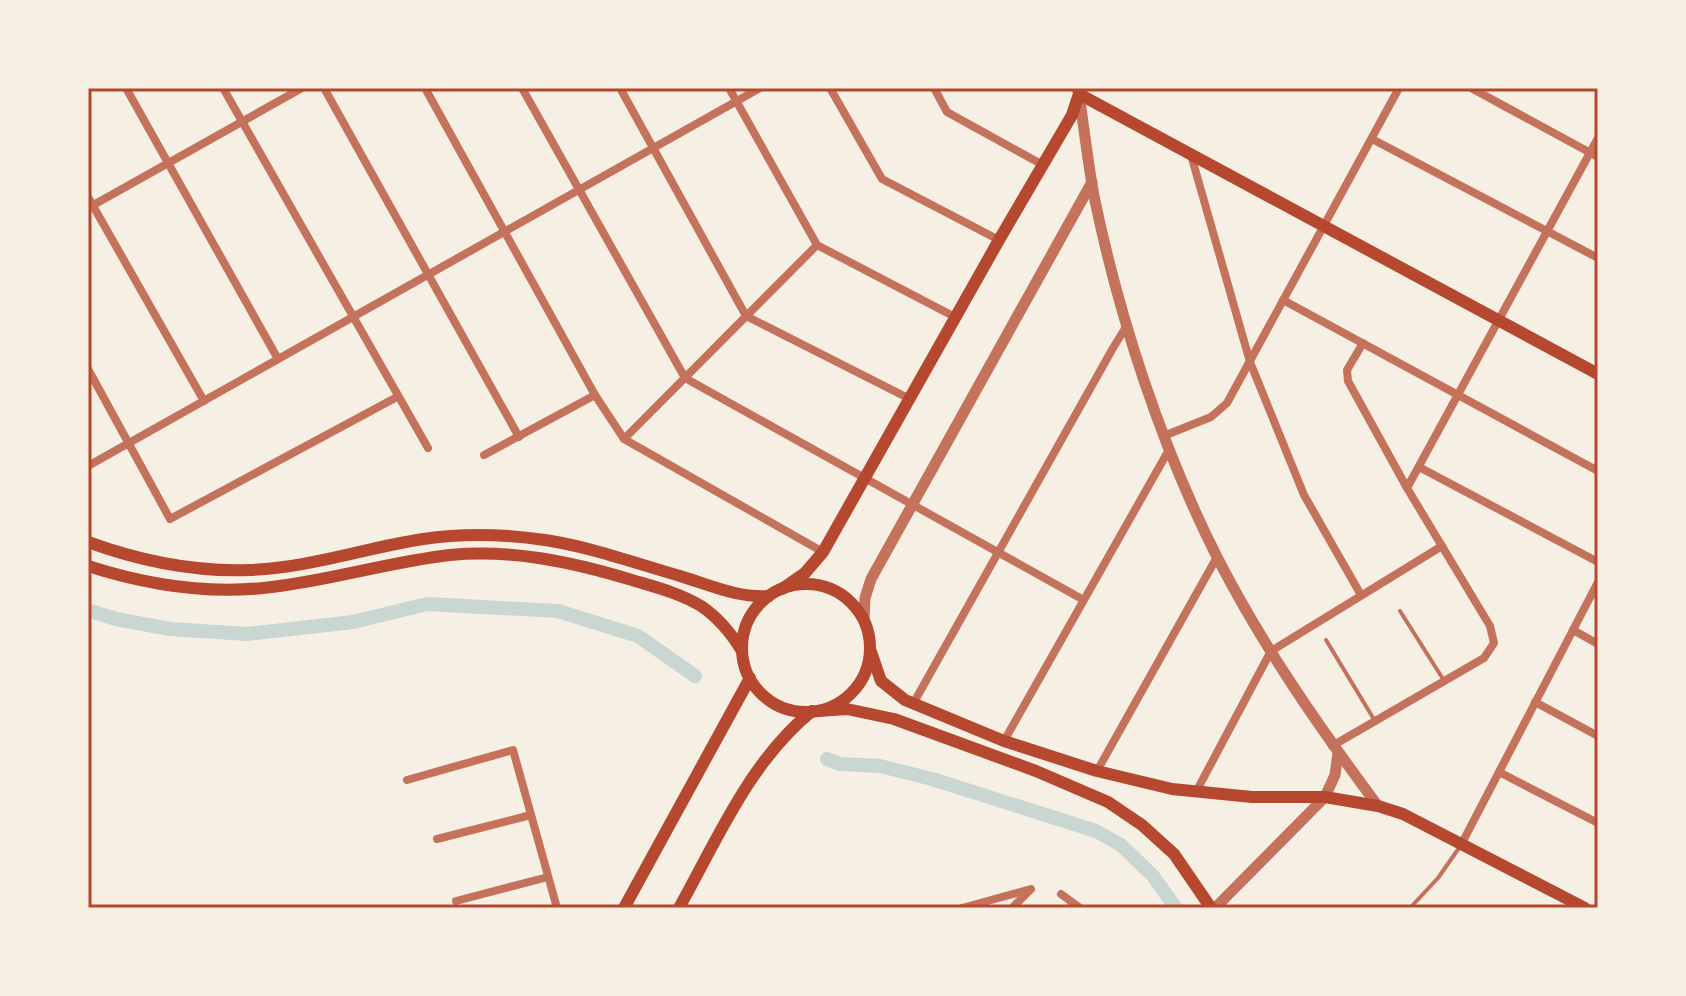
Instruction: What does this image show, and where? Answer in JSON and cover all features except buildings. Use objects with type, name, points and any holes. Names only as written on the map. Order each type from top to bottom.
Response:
[{"type":"main road","points":[[742,651],[746,625],[760,604],[805,573],[823,552],[1072,115],[1078,91],[1598,374]]},
{"type":"main road","points":[[88,542],[178,566],[252,570],[421,539],[488,534],[544,540],[592,550],[733,594],[769,596]]},
{"type":"main road","points":[[88,566],[163,585],[220,590],[296,583],[450,555],[507,553],[587,566],[689,599],[720,621],[742,651],[750,678],[760,693],[777,705],[797,711],[857,710],[894,719],[1036,771],[1108,802],[1142,825],[1174,854],[1213,908]]},
{"type":"main road","points":[[782,589],[806,584],[827,588],[845,597],[864,620],[881,681],[888,689],[913,704],[1004,741],[1097,771],[1196,792],[1252,797],[1325,797],[1378,806],[1403,814],[1585,908]]},
{"type":"main road","points":[[679,908],[770,752],[790,729],[815,711],[838,703],[855,690],[865,672],[870,649]]},
{"type":"main road","points":[[624,908],[750,678]]},
{"type":"street","points":[[126,88],[278,359]]},
{"type":"street","points":[[223,88],[428,448]]},
{"type":"street","points":[[204,401],[90,203],[302,88]]},
{"type":"street","points":[[324,88],[519,437]]},
{"type":"street","points":[[425,88],[595,395],[624,439],[823,552]]},
{"type":"street","points":[[522,88],[685,378],[1082,599]]},
{"type":"street","points":[[620,88],[746,316],[910,399]]},
{"type":"street","points":[[729,88],[817,245],[955,317]]},
{"type":"street","points":[[88,466],[760,88]]},
{"type":"street","points":[[830,88],[882,179],[999,240]]},
{"type":"street","points":[[934,88],[947,112],[1043,165]]},
{"type":"street","points":[[1166,435],[1220,412],[1399,88]]},
{"type":"street","points":[[1471,88],[1594,155]]},
{"type":"street","points":[[1078,91],[1092,182],[1126,327],[1170,448],[1217,557],[1271,651],[1335,749],[1378,806]]},
{"type":"street","points":[[1407,488],[1547,231],[1594,155],[1598,138]]},
{"type":"street","points":[[1372,139],[1598,258]]},
{"type":"street","points":[[1191,155],[1250,362],[1304,495],[1361,595]]},
{"type":"street","points":[[864,620],[865,598],[871,579],[1092,182]]},
{"type":"street","points":[[624,439],[817,245]]},
{"type":"street","points":[[1283,300],[1598,471]]},
{"type":"street","points":[[913,704],[1126,327]]},
{"type":"street","points":[[1335,749],[1375,721],[1489,654],[1494,637],[1348,381],[1347,370],[1363,343]]},
{"type":"street","points":[[88,369],[170,519],[397,397]]},
{"type":"street","points":[[484,455],[595,395]]},
{"type":"street","points":[[1004,741],[1170,448]]},
{"type":"street","points":[[1419,467],[1598,562]]},
{"type":"street","points":[[1196,792],[1271,651],[1442,546]]},
{"type":"street","points":[[1097,771],[1217,557]]},
{"type":"street","points":[[1461,845],[1598,582]]},
{"type":"street","points":[[1573,630],[1598,644]]},
{"type":"street","points":[[1535,702],[1598,736]]},
{"type":"street","points":[[1213,908],[1325,797],[1335,775],[1335,749]]},
{"type":"street","points":[[407,780],[513,750],[557,908]]},
{"type":"street","points":[[1499,772],[1598,823]]},
{"type":"street","points":[[437,839],[531,815]]},
{"type":"street","points":[[456,901],[548,877]]},
{"type":"street","points":[[962,908],[1031,889],[1012,908]]},
{"type":"street","points":[[1061,894],[1080,908]]},
{"type":"lane","points":[[1400,611],[1444,681]]},
{"type":"lane","points":[[1326,640],[1375,721]]},
{"type":"lane","points":[[1410,908],[1438,878],[1461,845]]},
{"type":"waterway","points":[[88,610],[116,619],[170,629],[247,634],[353,622],[427,604],[558,611],[638,636],[695,676]]},
{"type":"waterway","points":[[827,759],[840,764],[880,766],[932,779],[1096,831],[1121,845],[1153,876],[1176,908]]}]
